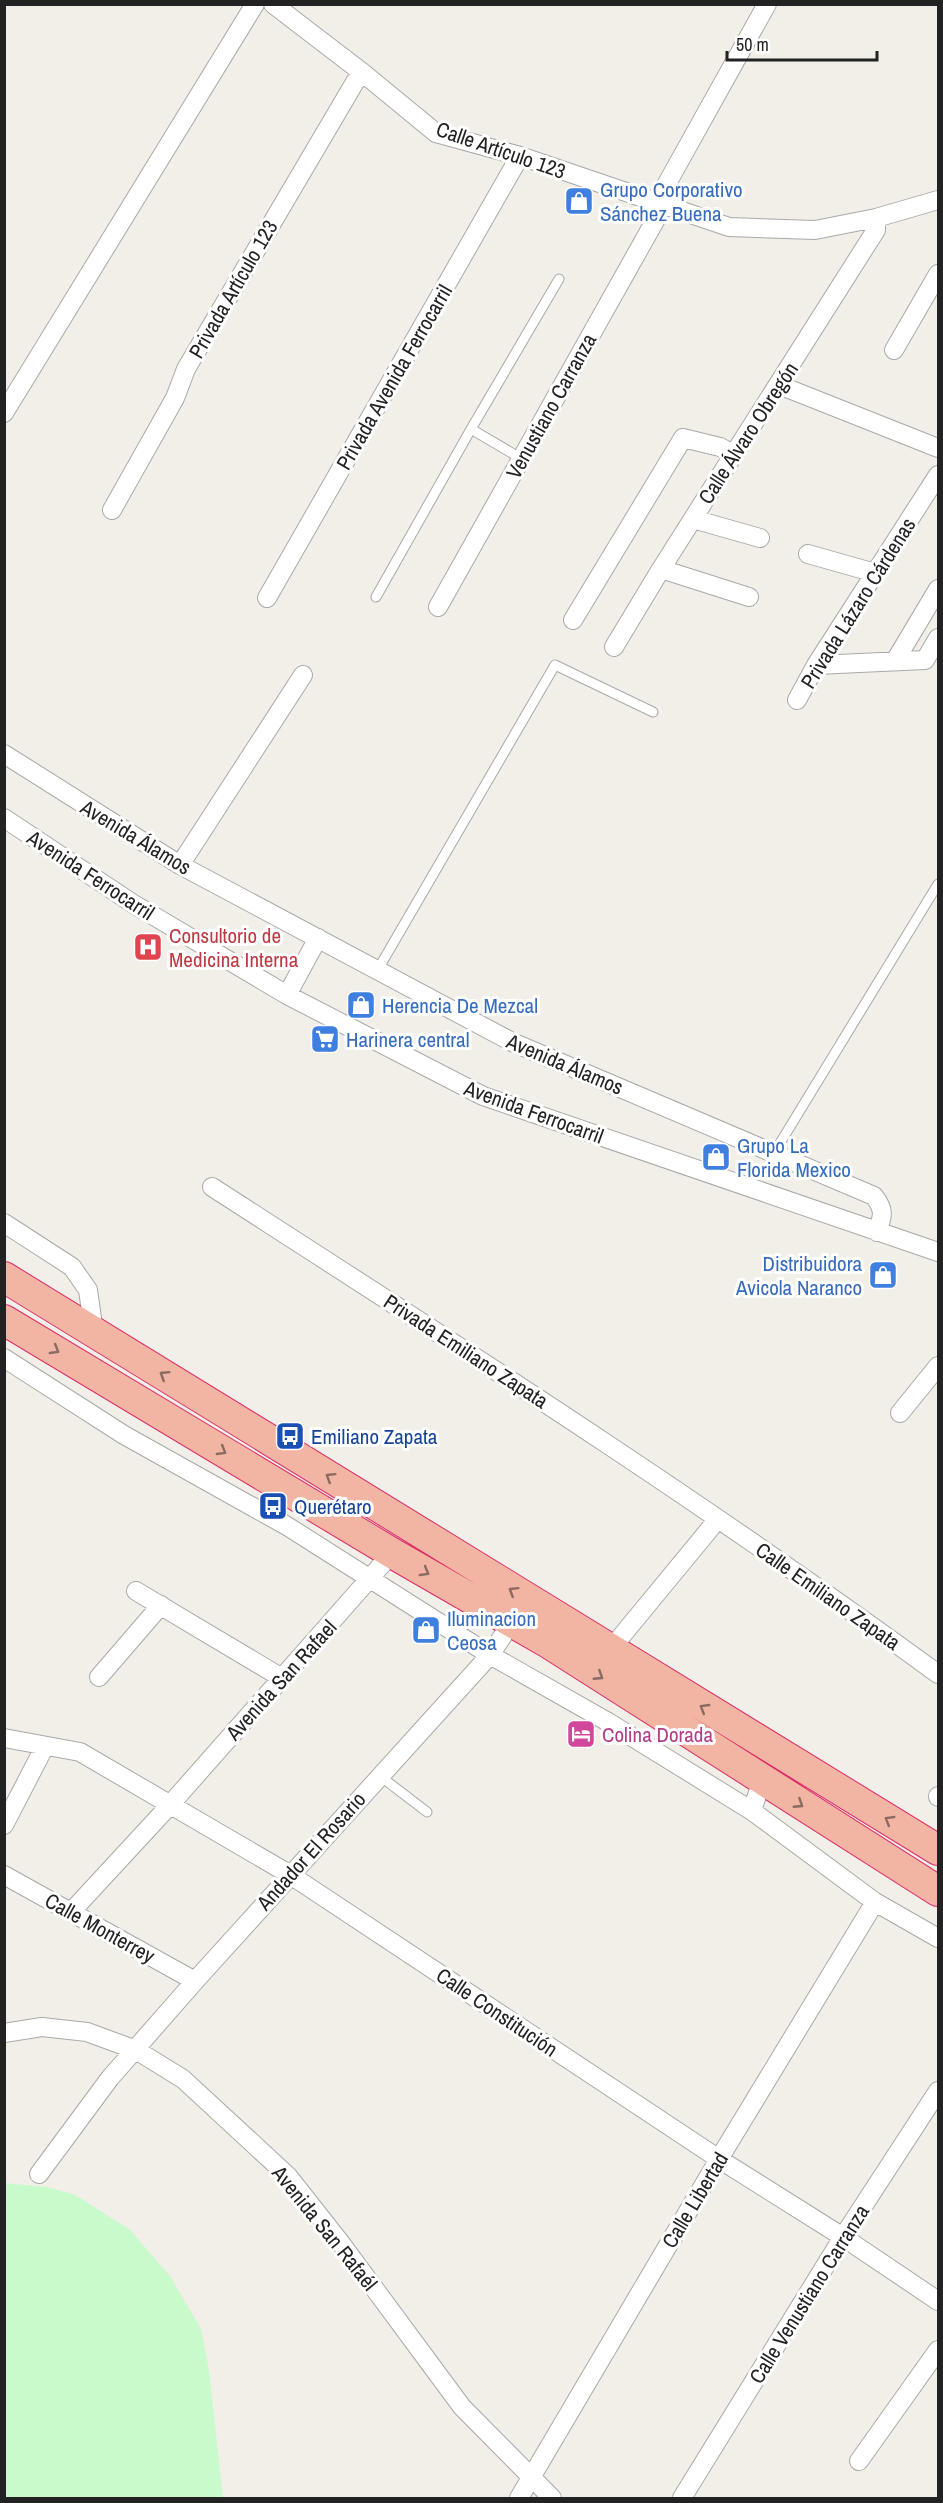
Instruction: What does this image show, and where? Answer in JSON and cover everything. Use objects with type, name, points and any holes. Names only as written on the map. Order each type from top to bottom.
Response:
[{"type":"highway","points":[[4,1277],[939,1850]]},
{"type":"highway","points":[[4,1320],[392,1553],[550,1644],[939,1891]]},
{"type":"street","points":[[4,413],[255,4]]},
{"type":"street","name":"Calle Artículo 123","points":[[273,4],[436,133],[520,156],[729,228],[815,230],[876,218],[939,200]]},
{"type":"street","name":"Venustiano Carranza","points":[[438,607],[657,219],[665,187],[767,4]]},
{"type":"street","name":"Privada Artículo 123","points":[[112,510],[175,398],[186,369],[355,82],[363,73]]},
{"type":"street","name":"Privada Avenida Ferrocarril","points":[[267,598],[520,156]]},
{"type":"street","name":"Calle Álvaro Obregón","points":[[614,647],[733,454],[876,230],[876,218]]},
{"type":"street","points":[[894,350],[939,274]]},
{"type":"street","points":[[779,385],[939,448]]},
{"type":"street","points":[[573,620],[683,438],[720,447],[733,454]]},
{"type":"street","name":"Privada Lázaro Cárdenas","points":[[797,700],[816,665],[939,475]]},
{"type":"street","points":[[693,519],[760,538]]},
{"type":"street","points":[[808,554],[875,573]]},
{"type":"street","points":[[661,569],[749,597]]},
{"type":"street","points":[[895,661],[939,589]]},
{"type":"street","points":[[816,665],[925,660],[939,638]]},
{"type":"street","points":[[180,865],[303,675]]},
{"type":"street","name":"Avenida Álamos","points":[[4,754],[180,865],[512,1042],[874,1196],[882,1206],[884,1216],[877,1232]]},
{"type":"street","name":"Avenida Ferrocarril","points":[[4,818],[132,903],[287,995],[483,1096],[939,1252]]},
{"type":"street","points":[[287,995],[318,938]]},
{"type":"street","name":"Privada Emiliano Zapata","points":[[212,1187],[524,1387],[718,1519]]},
{"type":"street","points":[[4,1223],[72,1267],[88,1290],[94,1332]]},
{"type":"street","points":[[4,1358],[124,1435],[287,1526],[490,1655],[608,1722],[752,1811],[875,1902],[939,1938]]},
{"type":"street","points":[[900,1413],[939,1366]]},
{"type":"street","points":[[610,1650],[718,1519]]},
{"type":"street","name":"Calle Emiliano Zapata","points":[[718,1519],[939,1674]]},
{"type":"street","name":"Avenida San Rafael","points":[[169,1806],[392,1553]]},
{"type":"street","points":[[136,1592],[282,1678]]},
{"type":"street","points":[[99,1677],[161,1605]]},
{"type":"street","name":"Andador El Rosario","points":[[39,2174],[96,2097],[195,1981],[289,1874],[490,1655],[512,1622]]},
{"type":"street","name":"Calle Constitución","points":[[4,1738],[80,1752],[289,1874],[719,2159],[939,2301]]},
{"type":"street","points":[[4,1825],[45,1746]]},
{"type":"street","points":[[752,1811],[762,1780]]},
{"type":"street","points":[[71,1912],[169,1806]]},
{"type":"street","name":"Calle Monterrey","points":[[4,1875],[195,1981]]},
{"type":"street","name":"Calle Libertad","points":[[519,2499],[719,2159],[875,1902]]},
{"type":"street","name":"Avenida San Rafaél","points":[[4,2033],[42,2027],[87,2032],[136,2050],[183,2079],[288,2176],[462,2407],[552,2499]]},
{"type":"street","name":"Calle Venustiano Carranza","points":[[682,2499],[843,2237],[939,2091]]},
{"type":"street","points":[[859,2461],[939,2350]]},
{"type":"lane","points":[[376,597],[471,429],[560,279]]},
{"type":"lane","points":[[471,429],[522,459]]},
{"type":"lane","points":[[377,970],[555,665],[653,711]]},
{"type":"lane","points":[[782,1156],[939,884]]},
{"type":"lane","points":[[380,1776],[427,1812]]},
{"type":"green space","points":[[4,2183],[47,2187],[75,2195],[129,2229],[170,2276],[201,2329],[209,2370],[223,2498],[5,2498]]},
{"type":"place","name":"Grupo Corporativo Sánchez Buena","points":[[579,201]]},
{"type":"place","name":"Consultorio de Medicina Interna","points":[[148,947]]},
{"type":"place","name":"Herencia De Mezcal","points":[[361,1005]]},
{"type":"place","name":"Harinera central","points":[[325,1039]]},
{"type":"place","name":"Grupo La Florida Mexico","points":[[716,1157]]},
{"type":"place","name":"Distribuidora Avicola Naranco","points":[[883,1275]]},
{"type":"place","name":"Emiliano Zapata","points":[[290,1436]]},
{"type":"place","name":"Querétaro","points":[[273,1506]]},
{"type":"place","name":"Iluminacion Ceosa","points":[[426,1630]]},
{"type":"place","name":"Colina Dorada","points":[[581,1734]]}]
